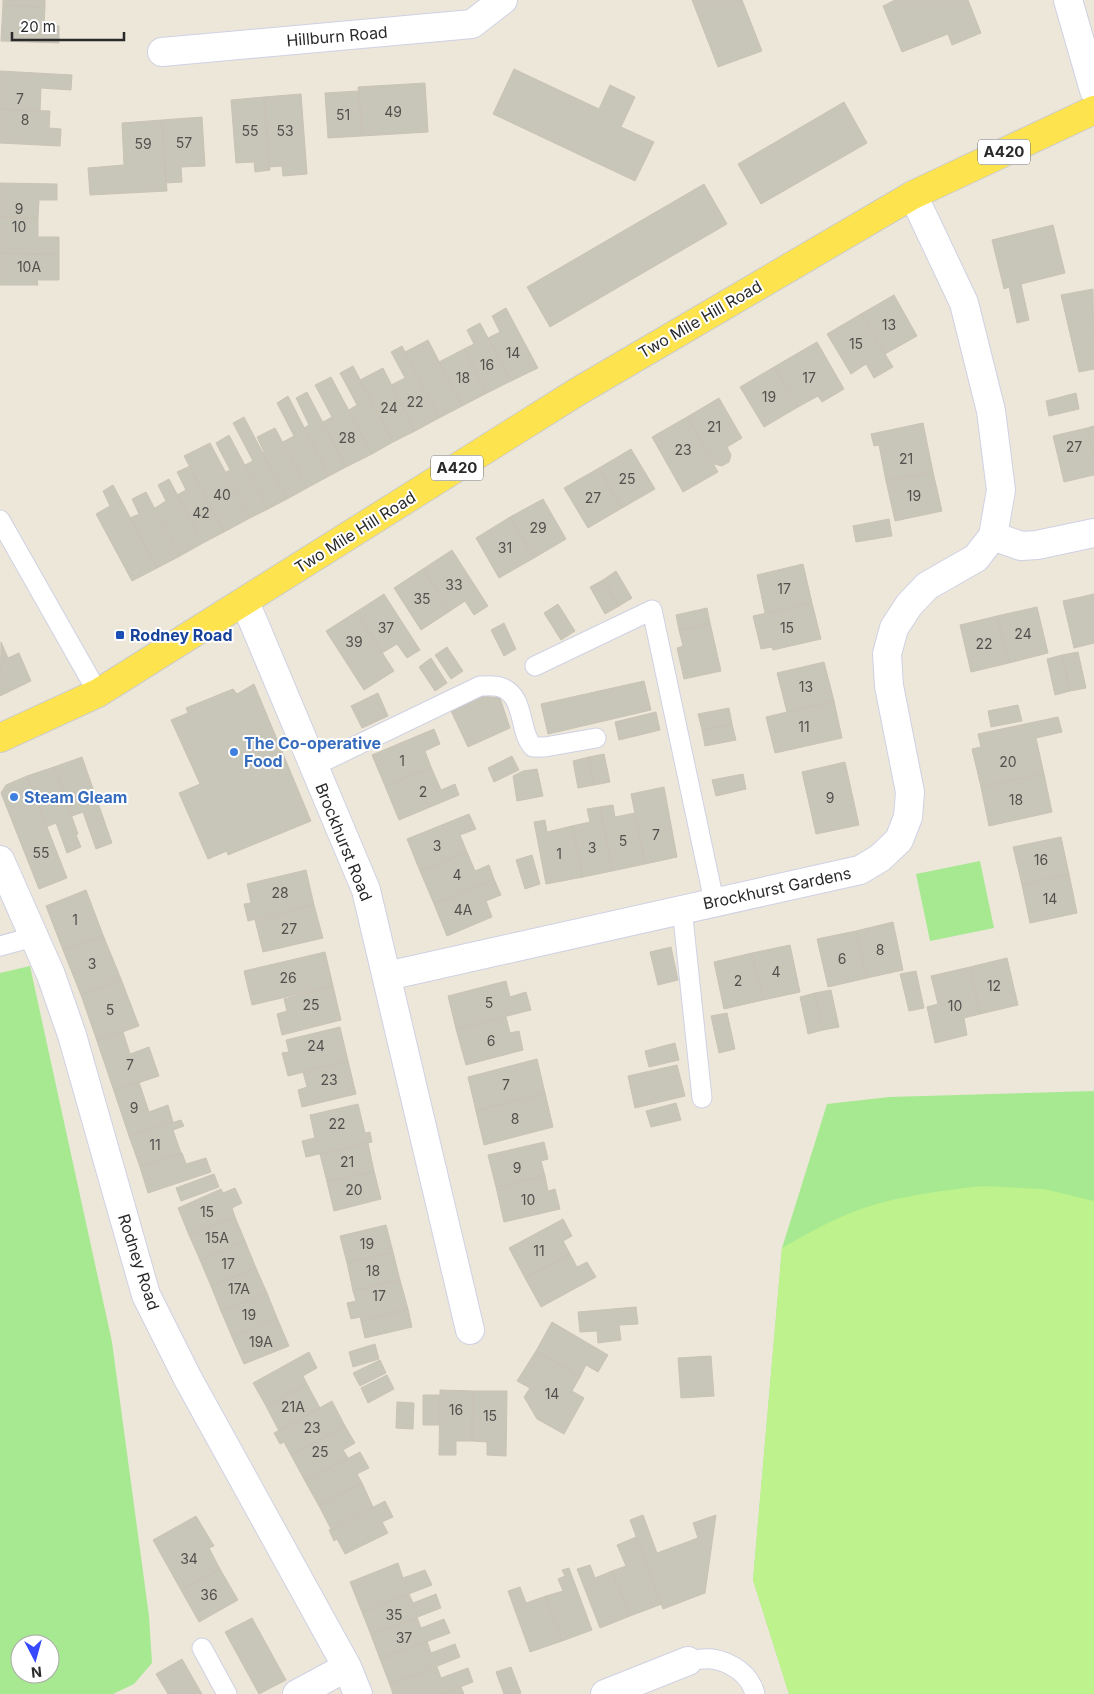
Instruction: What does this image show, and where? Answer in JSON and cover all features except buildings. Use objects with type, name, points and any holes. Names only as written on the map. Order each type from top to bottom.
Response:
[{"type":"main road","name":"A420","points":[[913,195],[1094,110]]},
{"type":"main road","name":"Two Mile Hill Road","points":[[0,738],[98,693],[577,392],[913,195]]},
{"type":"street","name":"Hillburn Road","points":[[162,52],[472,24],[504,0]]},
{"type":"street","points":[[1068,0],[1094,90]]},
{"type":"street","name":"Brockhurst Gardens","points":[[387,976],[682,908],[860,870],[880,858],[899,840],[908,817],[910,792],[889,686],[887,654],[894,628],[908,605],[927,586],[976,558],[993,536],[1000,490],[991,411],[964,303],[913,195]]},
{"type":"street","points":[[993,536],[1020,546],[1037,545],[1094,533]]},
{"type":"street","name":"Brockhurst Road","points":[[245,602],[366,890],[470,1330]]},
{"type":"street","name":"Rodney Road","points":[[0,860],[50,975],[72,1035],[146,1295],[187,1377],[347,1667],[358,1694]]},
{"type":"street","points":[[605,1694],[688,1661]]},
{"type":"street","points":[[297,1694],[347,1667]]},
{"type":"lane","points":[[0,520],[98,693]]},
{"type":"lane","points":[[535,666],[652,610],[714,901]]},
{"type":"lane","points":[[314,766],[480,686],[500,687],[513,695],[522,716],[528,742],[533,747],[544,747],[596,738]]},
{"type":"lane","points":[[682,908],[702,1098]]},
{"type":"lane","points":[[0,946],[33,936]]},
{"type":"lane","points":[[202,1648],[227,1694]]},
{"type":"lane","points":[[688,1661],[710,1659],[729,1664],[743,1673],[754,1688],[755,1694]]},
{"type":"green space","points":[[980,861],[994,928],[930,941],[916,874]]},
{"type":"green space","points":[[30,966],[112,1342],[149,1616],[152,1663],[134,1684],[113,1694],[0,1694],[0,973]]},
{"type":"green space","points":[[1094,1091],[1094,1694],[789,1694],[753,1580],[782,1248],[827,1104],[889,1097]]},
{"type":"green space","points":[[982,1186],[1044,1189],[1094,1201],[1094,1694],[789,1694],[753,1580],[782,1248],[831,1222],[876,1204],[921,1194]]},
{"type":"place","name":"Rodney Road","points":[[120,635]]},
{"type":"place","name":"The Co-operative Food","points":[[234,752]]},
{"type":"place","name":"Steam Gleam","points":[[14,797]]}]
